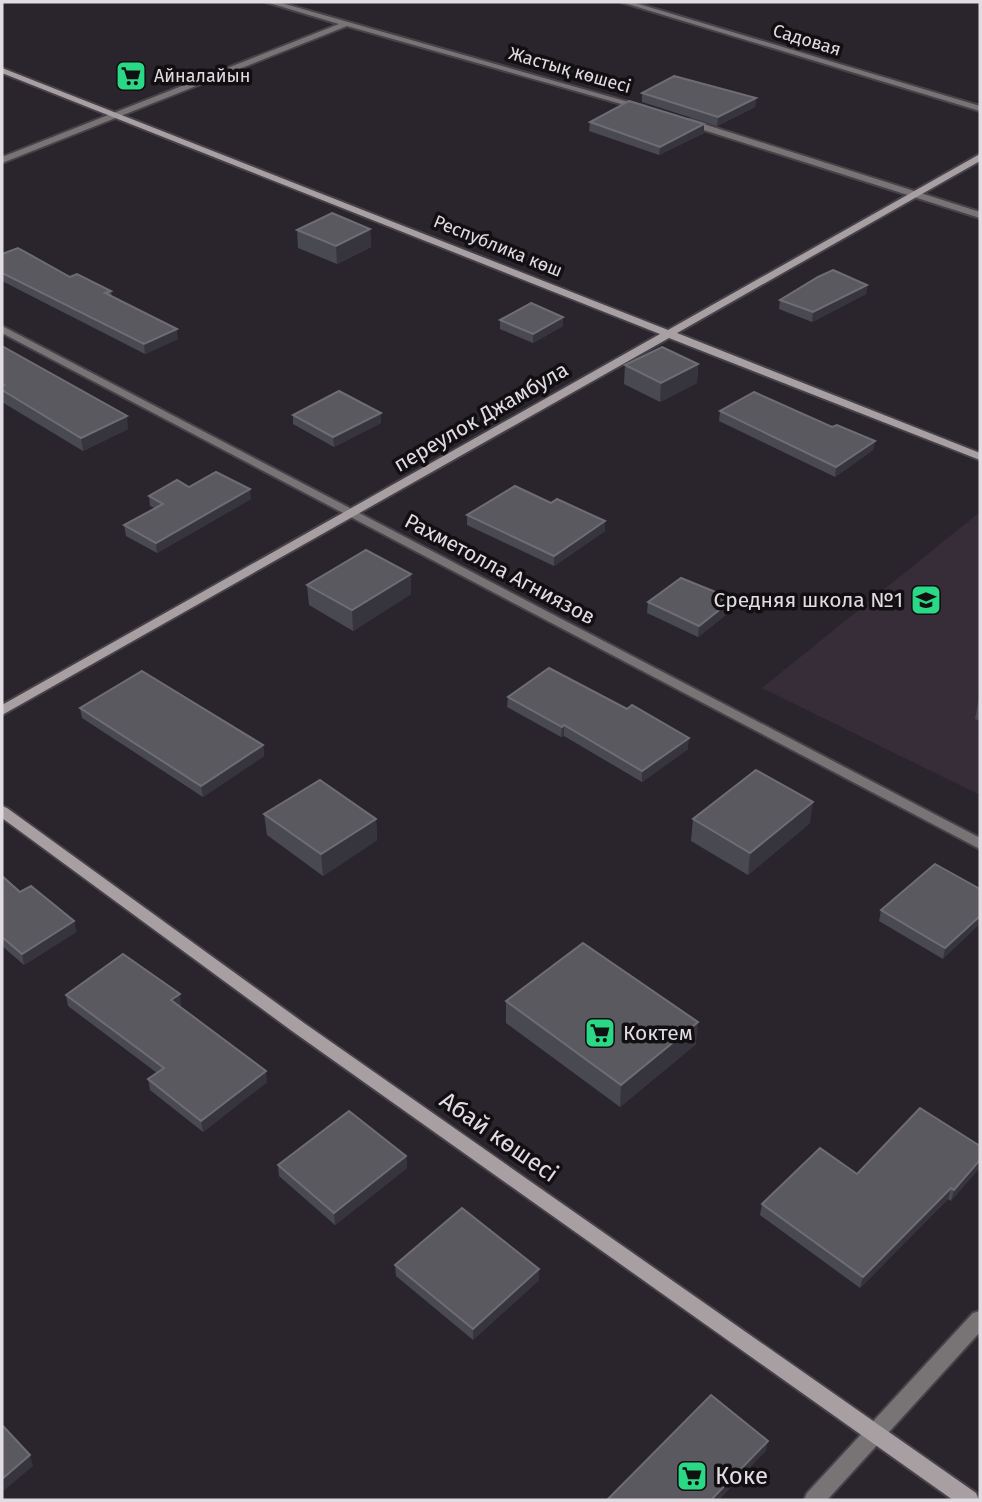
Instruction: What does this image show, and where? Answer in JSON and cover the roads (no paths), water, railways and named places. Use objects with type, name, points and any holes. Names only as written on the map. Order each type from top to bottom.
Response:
[{"type":"main road","name":"Республика көш","points":[[2,70],[980,457]]},
{"type":"main road","name":"переулок Джамбула","points":[[2,711],[980,157]]},
{"type":"main road","name":"Абай көшесі","points":[[2,811],[298,1027],[969,1500]]},
{"type":"street","name":"Жастық көшесі","points":[[270,2],[651,110]]},
{"type":"street","name":"Садовая","points":[[625,2],[980,109]]},
{"type":"street","points":[[2,160],[346,24]]},
{"type":"street","points":[[677,118],[980,215]]},
{"type":"street","name":"Рахметолла Агниязов","points":[[2,329],[980,844]]},
{"type":"street","points":[[814,1500],[980,1318]]},
{"type":"place","name":"Айналайын","points":[[131,76]]},
{"type":"place","name":"Средняя школа №1","points":[[926,600]]},
{"type":"place","name":"Коктем","points":[[600,1033]]},
{"type":"place","name":"Коке","points":[[692,1476]]}]
